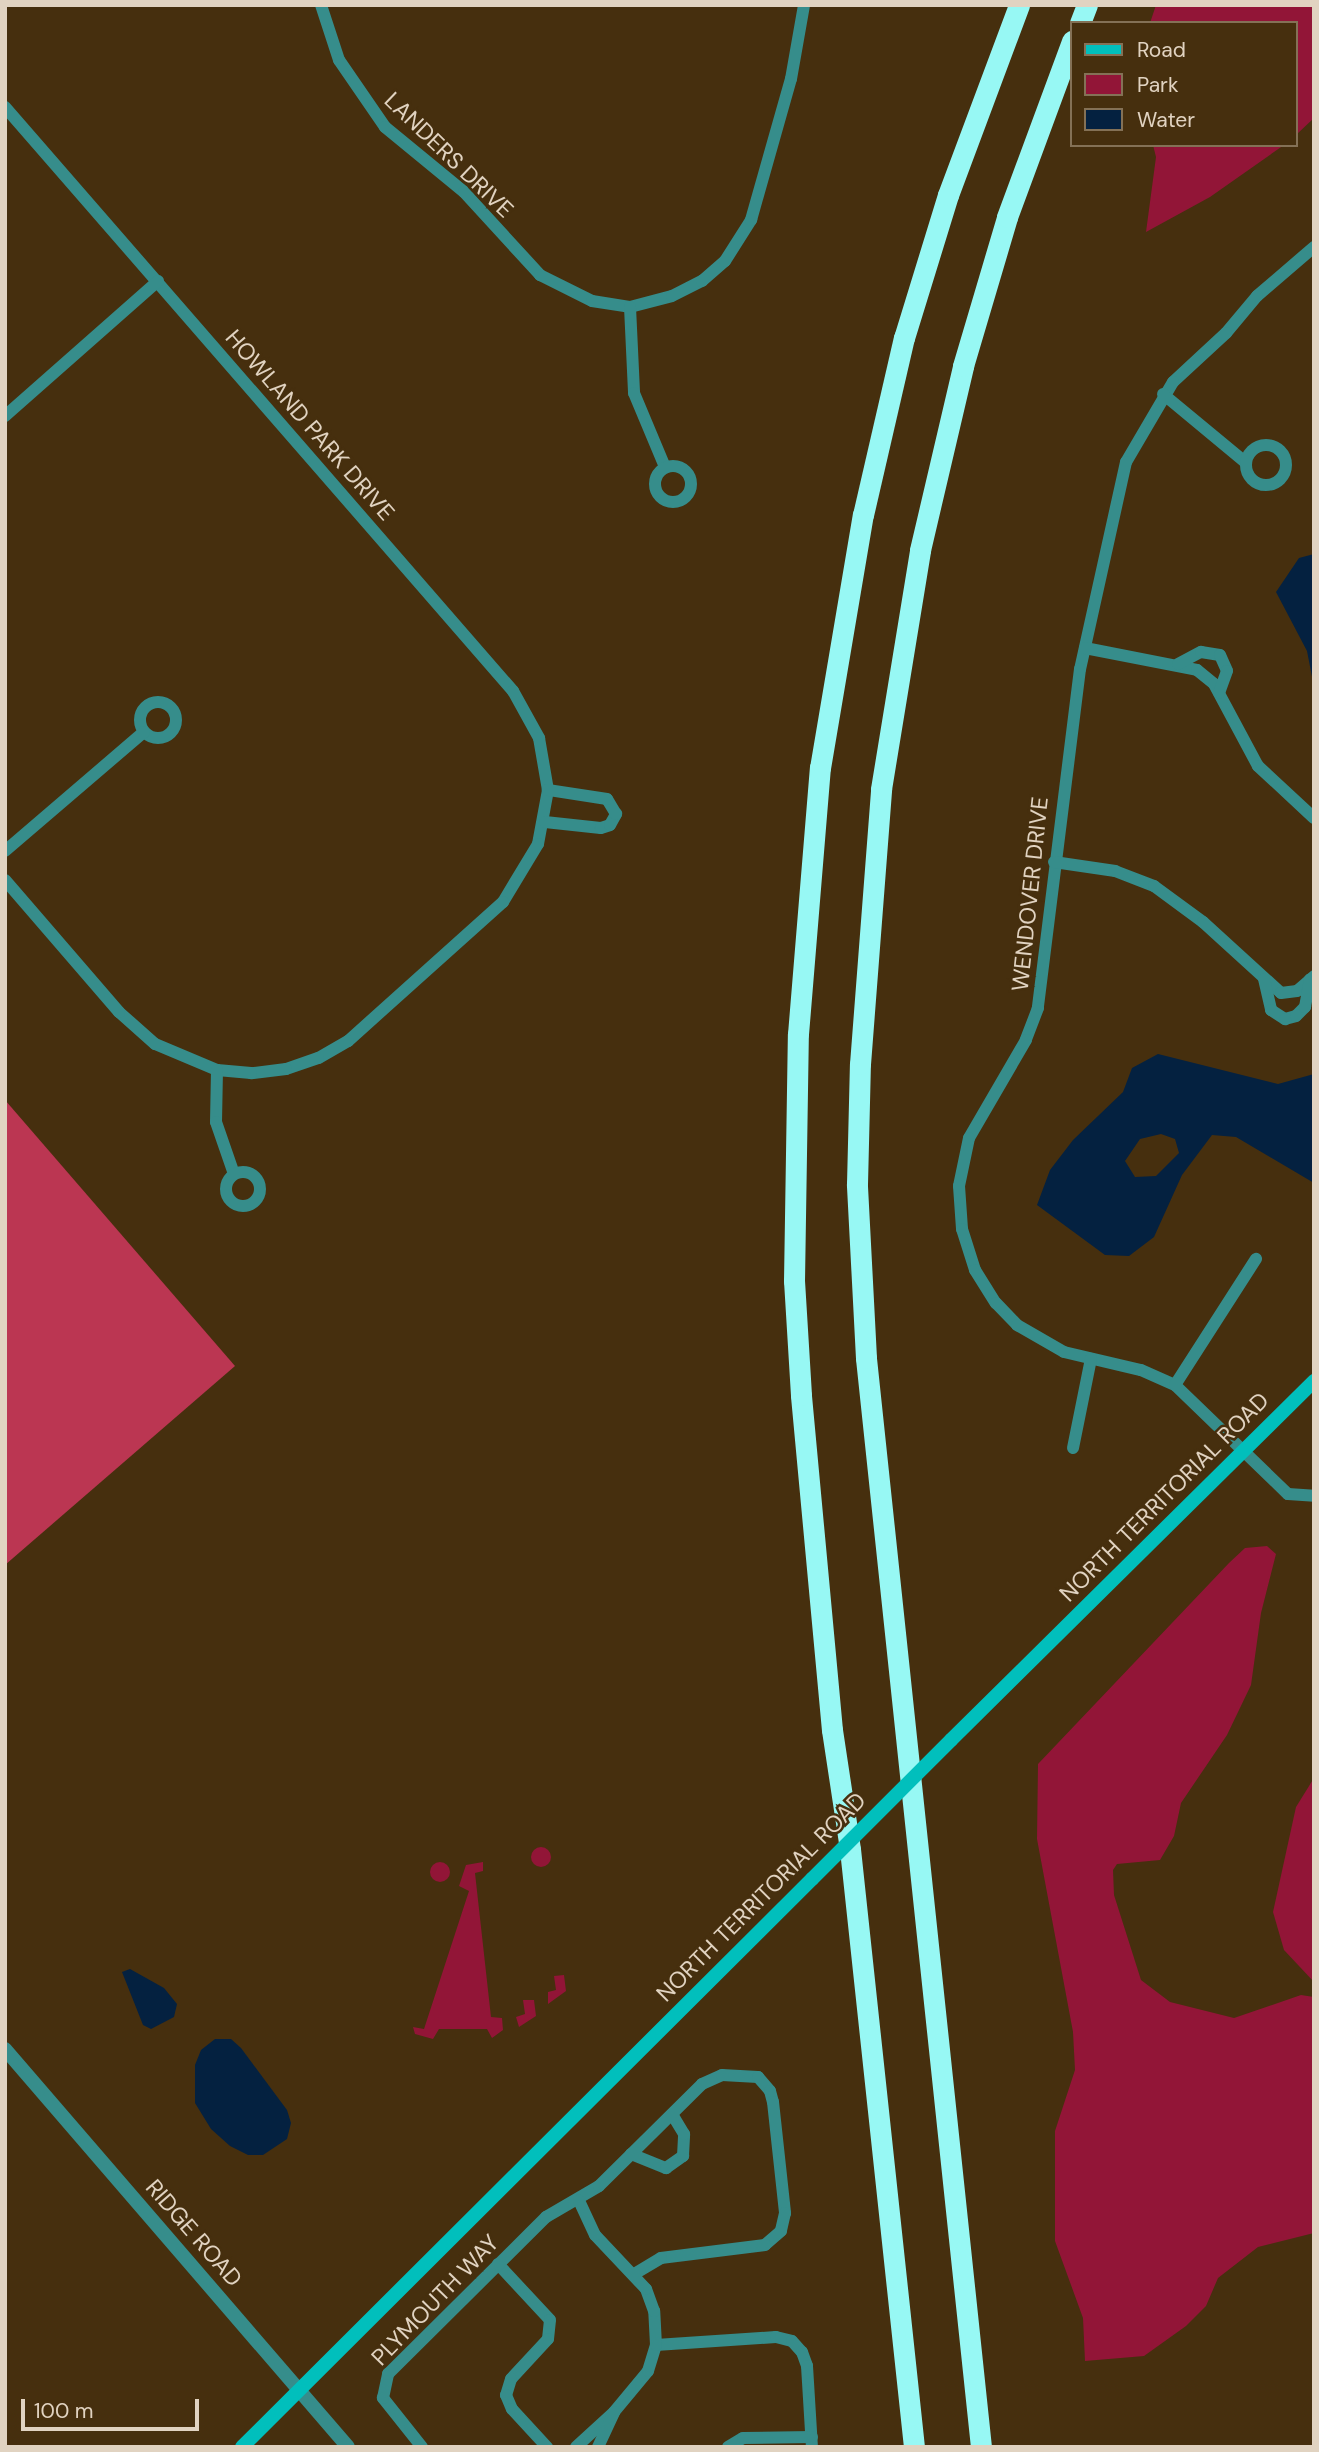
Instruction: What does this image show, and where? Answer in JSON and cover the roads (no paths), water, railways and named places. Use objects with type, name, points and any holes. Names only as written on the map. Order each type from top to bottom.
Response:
[{"type":"highway","points":[[914,2447],[850,1849],[832,1730],[801,1395],[794,1281],[798,1034],[822,756],[866,502],[904,338],[948,195],[1018,5]]},
{"type":"highway","points":[[981,2447],[866,1358],[857,1184],[860,1064],[881,789],[920,550],[963,366],[1004,230],[1070,47]]},
{"type":"main road","name":"NORTH TERRITORIAL ROAD","points":[[242,2447],[1314,1381]]},
{"type":"street","name":"LANDERS DRIVE","points":[[321,5],[339,60],[385,127],[464,192],[540,275],[592,302],[630,307]]},
{"type":"street","points":[[665,467],[634,393],[630,307],[672,296],[702,281],[725,261],[751,220],[788,91],[804,5]]},
{"type":"street","name":"HOWLAND PARK DRIVE","points":[[5,107],[513,691],[539,738],[548,790],[545,822],[531,862],[503,902],[348,1041],[318,1058],[286,1069],[217,1070],[173,1055],[134,1027],[5,880]]},
{"type":"street","name":"WENDOVER DRIVE","points":[[1314,247],[1257,296],[1226,333],[1163,394],[1121,474],[1085,648],[1054,862],[1038,1009],[1026,1040],[970,1138],[961,1168],[959,1205],[969,1255],[996,1303],[1039,1340],[1091,1359],[1140,1370],[1175,1385],[1288,1494],[1314,1496]]},
{"type":"street","points":[[5,416],[158,281]]},
{"type":"street","points":[[1163,394],[1247,463]]},
{"type":"street","points":[[1085,648],[1198,670],[1219,693],[1254,761],[1314,818]]},
{"type":"street","points":[[1178,664],[1201,652],[1220,655],[1227,671],[1219,693]]},
{"type":"street","points":[[5,851],[144,732]]},
{"type":"street","points":[[545,822],[601,828],[610,825],[616,814],[607,799],[548,790]]},
{"type":"street","points":[[1054,862],[1115,871],[1154,886],[1203,922],[1264,979],[1289,994],[1312,977]]},
{"type":"street","points":[[1264,979],[1271,1010],[1285,1019],[1296,1016],[1305,1007],[1312,977]]},
{"type":"street","points":[[217,1070],[216,1122],[234,1174]]},
{"type":"street","points":[[1175,1385],[1256,1259]]},
{"type":"street","points":[[1073,1448],[1091,1359]]},
{"type":"street","name":"RIDGE ROAD","points":[[5,2049],[348,2447]]},
{"type":"street","name":"PLYMOUTH WAY","points":[[422,2447],[387,2406],[383,2383],[546,2217],[579,2201],[714,2077],[750,2075],[765,2082],[773,2102],[784,2224],[777,2237],[765,2245],[661,2258],[634,2274]]},
{"type":"street","points":[[631,2154],[666,2168],[683,2156],[684,2134],[672,2114]]},
{"type":"street","points":[[576,2447],[614,2412],[648,2371],[656,2345],[652,2302],[634,2274],[595,2235],[579,2201]]},
{"type":"street","points":[[498,2264],[550,2320],[548,2339],[511,2379],[506,2395],[512,2409],[547,2447]]},
{"type":"street","points":[[656,2345],[776,2337],[792,2341],[802,2352],[807,2366],[812,2442],[743,2438],[728,2447]]},
{"type":"street","points":[[605,2445],[614,2412]]},
{"type":"water","points":[[1314,554],[1314,687],[1307,651],[1276,592],[1299,558]]},
{"type":"water","points":[[1158,1054],[1278,1084],[1314,1074],[1314,1183],[1236,1137],[1212,1135],[1182,1175],[1154,1237],[1129,1256],[1105,1255],[1037,1205],[1050,1170],[1073,1140],[1123,1092],[1132,1068]],"holes":[[[1161,1134],[1175,1139],[1179,1153],[1156,1176],[1135,1177],[1125,1161],[1140,1139]]]},
{"type":"water","points":[[130,1969],[164,1988],[177,2004],[174,2017],[151,2029],[143,2025],[122,1972]]},
{"type":"water","points":[[215,2039],[231,2039],[241,2048],[287,2110],[291,2123],[287,2139],[263,2155],[248,2155],[230,2146],[211,2129],[195,2103],[195,2065],[201,2050]]}]
